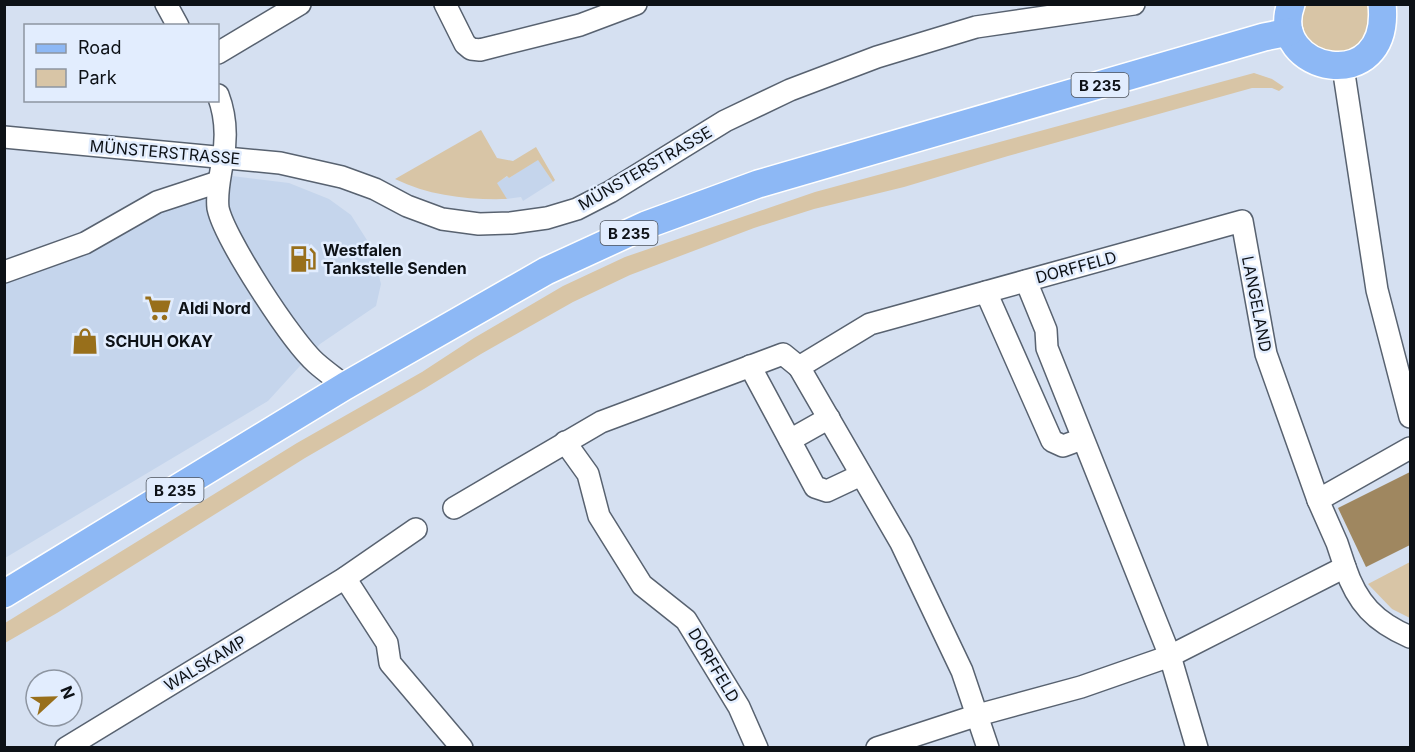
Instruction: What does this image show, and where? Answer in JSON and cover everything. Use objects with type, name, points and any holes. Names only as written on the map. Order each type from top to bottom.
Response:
[{"type":"main road","points":[[1291,4],[1288,12],[1289,32],[1297,48],[1310,59],[1326,66],[1342,67],[1362,60],[1377,45],[1384,26],[1382,5]]},
{"type":"main road","name":"B 235","points":[[4,594],[345,386],[546,271],[646,225],[700,204],[780,178],[1264,37],[1289,32]]},
{"type":"street","points":[[166,4],[177,24]]},
{"type":"street","points":[[219,52],[300,4]]},
{"type":"street","points":[[445,4],[465,44],[471,49],[480,50],[580,25],[636,4]]},
{"type":"street","name":"MÜNSTERSTRASSE","points":[[4,137],[280,163],[342,177],[442,219],[479,224],[511,223],[547,218],[577,209],[610,192],[725,121],[790,90],[877,57],[976,27],[1134,4]]},
{"type":"street","points":[[1342,67],[1377,290],[1410,417]]},
{"type":"street","points":[[219,98],[224,114],[223,158],[218,182],[219,209],[231,240],[290,332],[315,362],[345,386]]},
{"type":"street","points":[[4,272],[85,243],[157,202],[218,182]]},
{"type":"street","name":"LANGELAND","points":[[1126,253],[1242,221],[1266,354],[1318,500],[1337,543],[1353,589],[1363,604],[1379,619],[1410,636]]},
{"type":"street","name":"DORFFELD","points":[[798,367],[870,324],[1126,253]]},
{"type":"street","name":"DORFFELD","points":[[1026,281],[1046,330],[1047,348],[1170,656],[1197,747]]},
{"type":"street","points":[[986,292],[1052,441],[1063,446],[1082,439]]},
{"type":"street","points":[[1016,362],[1047,348]]},
{"type":"street","points":[[454,508],[601,422],[783,354],[798,367],[901,543],[962,671],[988,747]]},
{"type":"street","points":[[750,366],[815,487],[827,491],[861,475]]},
{"type":"street","points":[[790,440],[829,418]]},
{"type":"street","name":"DORFFELD","points":[[565,442],[588,474],[599,516],[642,585],[686,620],[739,707],[757,747]]},
{"type":"street","points":[[1318,500],[1410,448]]},
{"type":"street","name":"WALSKAMP","points":[[66,747],[345,578],[416,529]]},
{"type":"street","points":[[877,747],[978,715],[1081,687],[1170,656],[1345,567]]},
{"type":"street","points":[[345,578],[387,643],[390,663],[453,745]]},
{"type":"shaded area","points":[[538,159],[553,182],[523,201],[521,197],[507,199],[496,183],[508,176],[509,178]]},
{"type":"shaded area","points":[[224,175],[289,183],[329,199],[351,215],[372,248],[381,284],[376,306],[320,344],[268,401],[5,558],[4,276]]},
{"type":"shaded area","points":[[1410,472],[1410,545],[1366,567],[1338,508]]},
{"type":"green space","points":[[1303,5],[1370,5],[1373,21],[1360,46],[1334,55],[1306,37],[1303,25]]},
{"type":"green space","points":[[1254,73],[1272,79],[1284,87],[1279,91],[1272,88],[1252,88],[904,187],[814,209],[754,228],[630,275],[573,302],[481,354],[305,458],[5,643],[5,623],[297,443],[422,372],[474,338],[563,286],[625,257],[815,192]]},
{"type":"green space","points":[[481,130],[497,158],[513,161],[536,147],[555,180],[553,182],[538,160],[497,183],[507,199],[450,196],[408,185],[395,179]]},
{"type":"green space","points":[[1410,562],[1410,618],[1392,609],[1368,584]]},
{"type":"place","name":"Westfalen Tankstelle Senden","points":[[303,259]]},
{"type":"place","name":"Aldi Nord","points":[[158,308]]},
{"type":"place","name":"SCHUH OKAY","points":[[85,341]]}]
